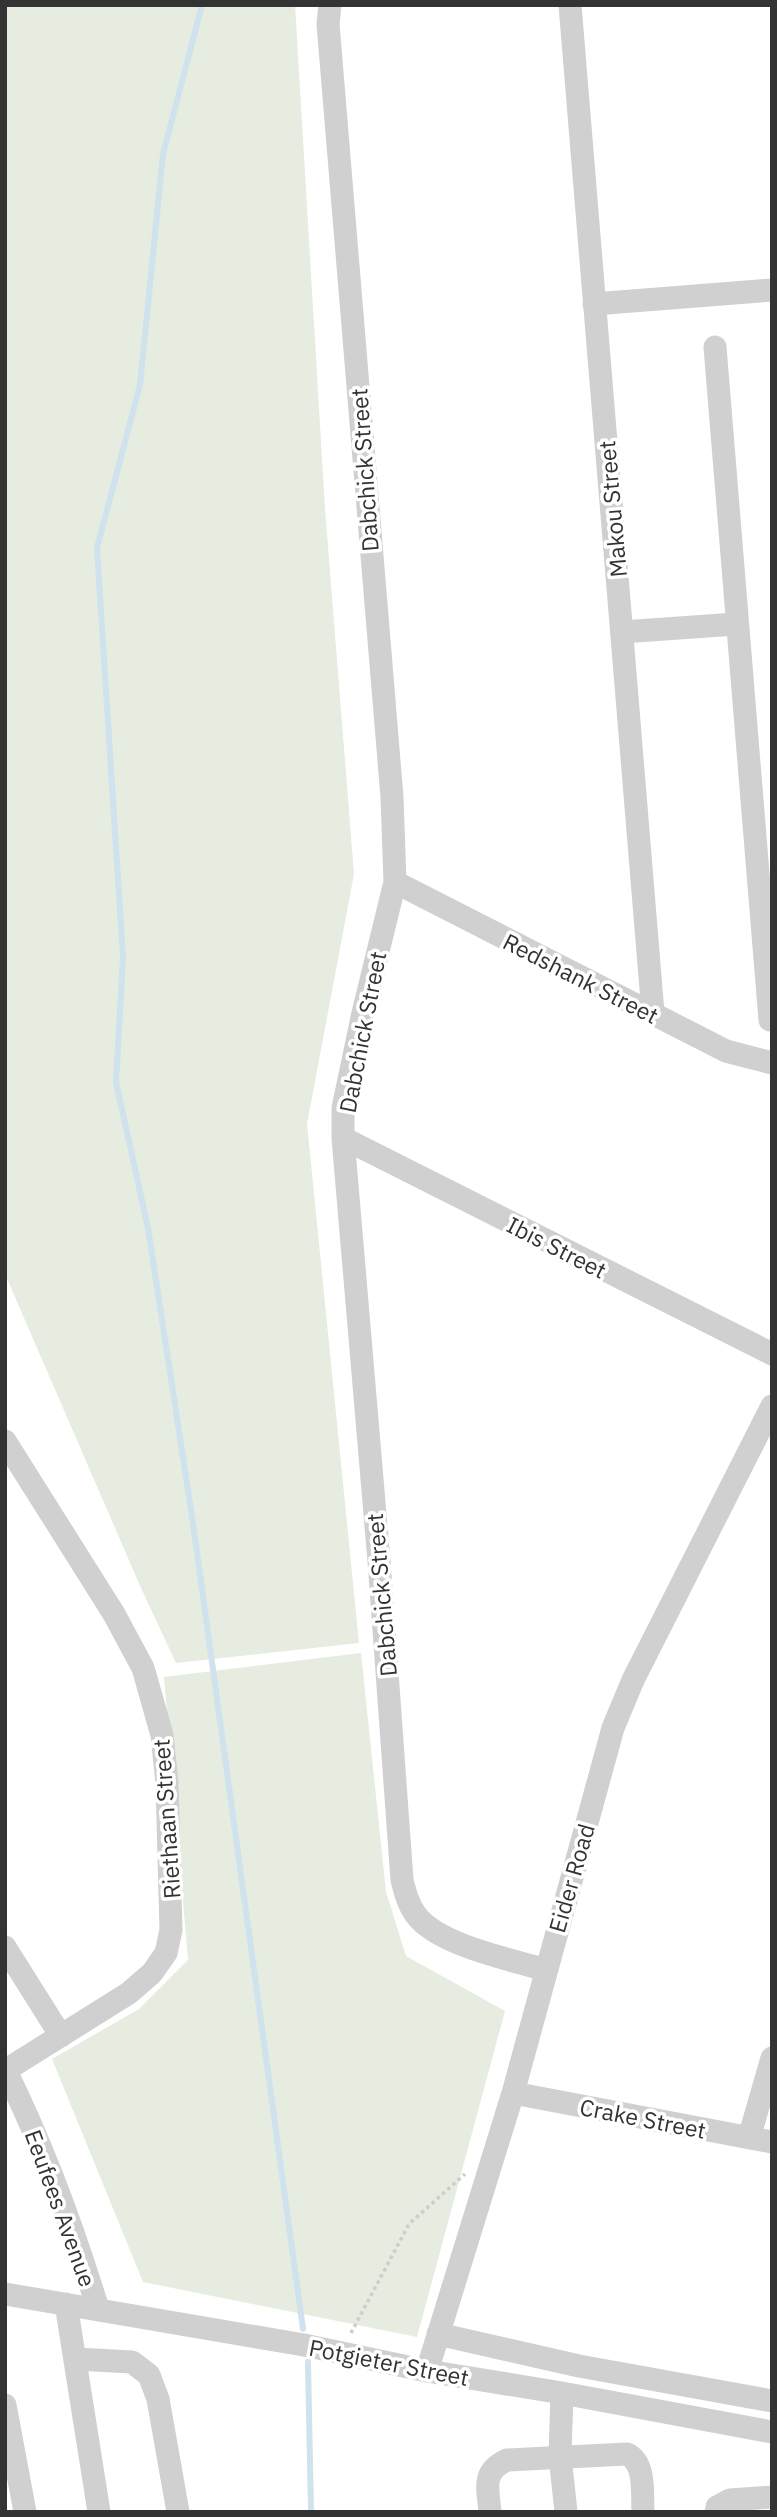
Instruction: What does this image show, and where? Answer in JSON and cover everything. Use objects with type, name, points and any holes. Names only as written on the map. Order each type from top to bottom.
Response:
[{"type":"street","name":"Dabchick Street","points":[[330,5],[329,38],[390,774],[395,882],[343,1108],[343,1138],[381,1587],[402,1880],[406,1897],[416,1915],[429,1929],[456,1942],[545,1970]]},
{"type":"street","name":"Makou Street","points":[[570,5],[653,1013]]},
{"type":"street","points":[[594,304],[772,290]]},
{"type":"street","points":[[715,347],[770,1020]]},
{"type":"street","points":[[622,632],[736,624]]},
{"type":"street","name":"Redshank Street","points":[[395,882],[726,1051],[772,1063]]},
{"type":"street","name":"Ibis Street","points":[[343,1138],[772,1354]]},
{"type":"street","name":"Eider Road","points":[[427,2371],[513,2093],[618,1712],[682,1580],[772,1406]]},
{"type":"street","name":"Riethaan Street","points":[[5,1441],[114,1614],[143,1668],[162,1735],[167,1783],[172,1930],[166,1953],[152,1973],[129,1993],[6,2070]]},
{"type":"street","points":[[5,1947],[61,2036]]},
{"type":"street","points":[[760,2140],[772,2058]]},
{"type":"street","name":"Eeufees Avenue","points":[[6,2070],[63,2205],[98,2309]]},
{"type":"street","name":"Crake Street","points":[[513,2093],[760,2140]]},
{"type":"street","name":"Potgieter Street","points":[[5,2294],[772,2432]]},
{"type":"street","points":[[66,2304],[99,2512]]},
{"type":"street","name":"Potgieter Street","points":[[438,2334],[579,2366],[772,2401]]},
{"type":"street","points":[[76,2359],[132,2362],[149,2375],[158,2399],[178,2512]]},
{"type":"street","points":[[562,2393],[560,2456],[565,2512]]},
{"type":"street","points":[[5,2405],[25,2512]]},
{"type":"street","points":[[490,2512],[487,2482],[493,2468],[516,2458],[627,2454],[633,2457],[640,2470],[643,2512]]},
{"type":"street","points":[[716,2512],[717,2507],[730,2500],[772,2497]]},
{"type":"path","points":[[340,2354],[409,2224],[468,2171]]},
{"type":"shaded area","points":[[5,5],[295,5],[325,509],[354,874],[307,1124],[359,1643],[176,1663],[5,1274]]},
{"type":"shaded area","points":[[361,1653],[386,1892],[406,1956],[505,2011],[417,2337],[143,2282],[52,2059],[139,2009],[188,1960],[164,1677]]},
{"type":"waterway","points":[[202,5],[163,154],[140,385],[97,548],[123,958],[116,1082],[148,1228],[193,1523],[303,2329]]},
{"type":"waterway","points":[[308,2362],[311,2512]]}]
